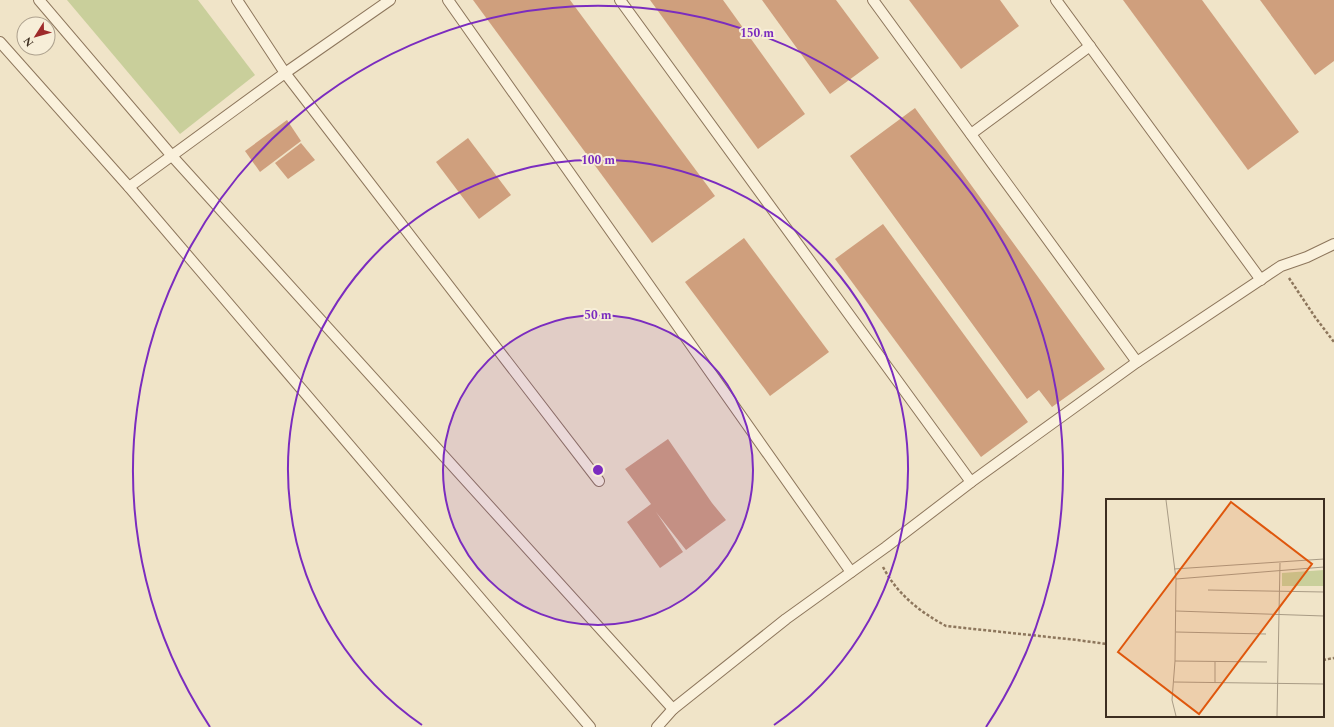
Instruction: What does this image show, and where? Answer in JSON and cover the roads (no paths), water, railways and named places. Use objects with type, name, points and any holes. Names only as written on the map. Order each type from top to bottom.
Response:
[{"type":"lane","points":[[38,0],[172,156],[673,709]]},
{"type":"lane","points":[[237,0],[285,73],[599,481]]},
{"type":"lane","points":[[129,187],[285,73],[390,0]]},
{"type":"lane","points":[[448,0],[851,572]]},
{"type":"lane","points":[[620,0],[971,482]]},
{"type":"lane","points":[[873,0],[1137,362]]},
{"type":"lane","points":[[1056,0],[1261,280]]},
{"type":"lane","points":[[0,42],[129,187],[590,727]]},
{"type":"lane","points":[[971,134],[1090,46]]},
{"type":"lane","points":[[657,727],[673,709],[786,619],[877,554],[971,482],[1137,362],[1280,266],[1307,257],[1334,244]]}]
